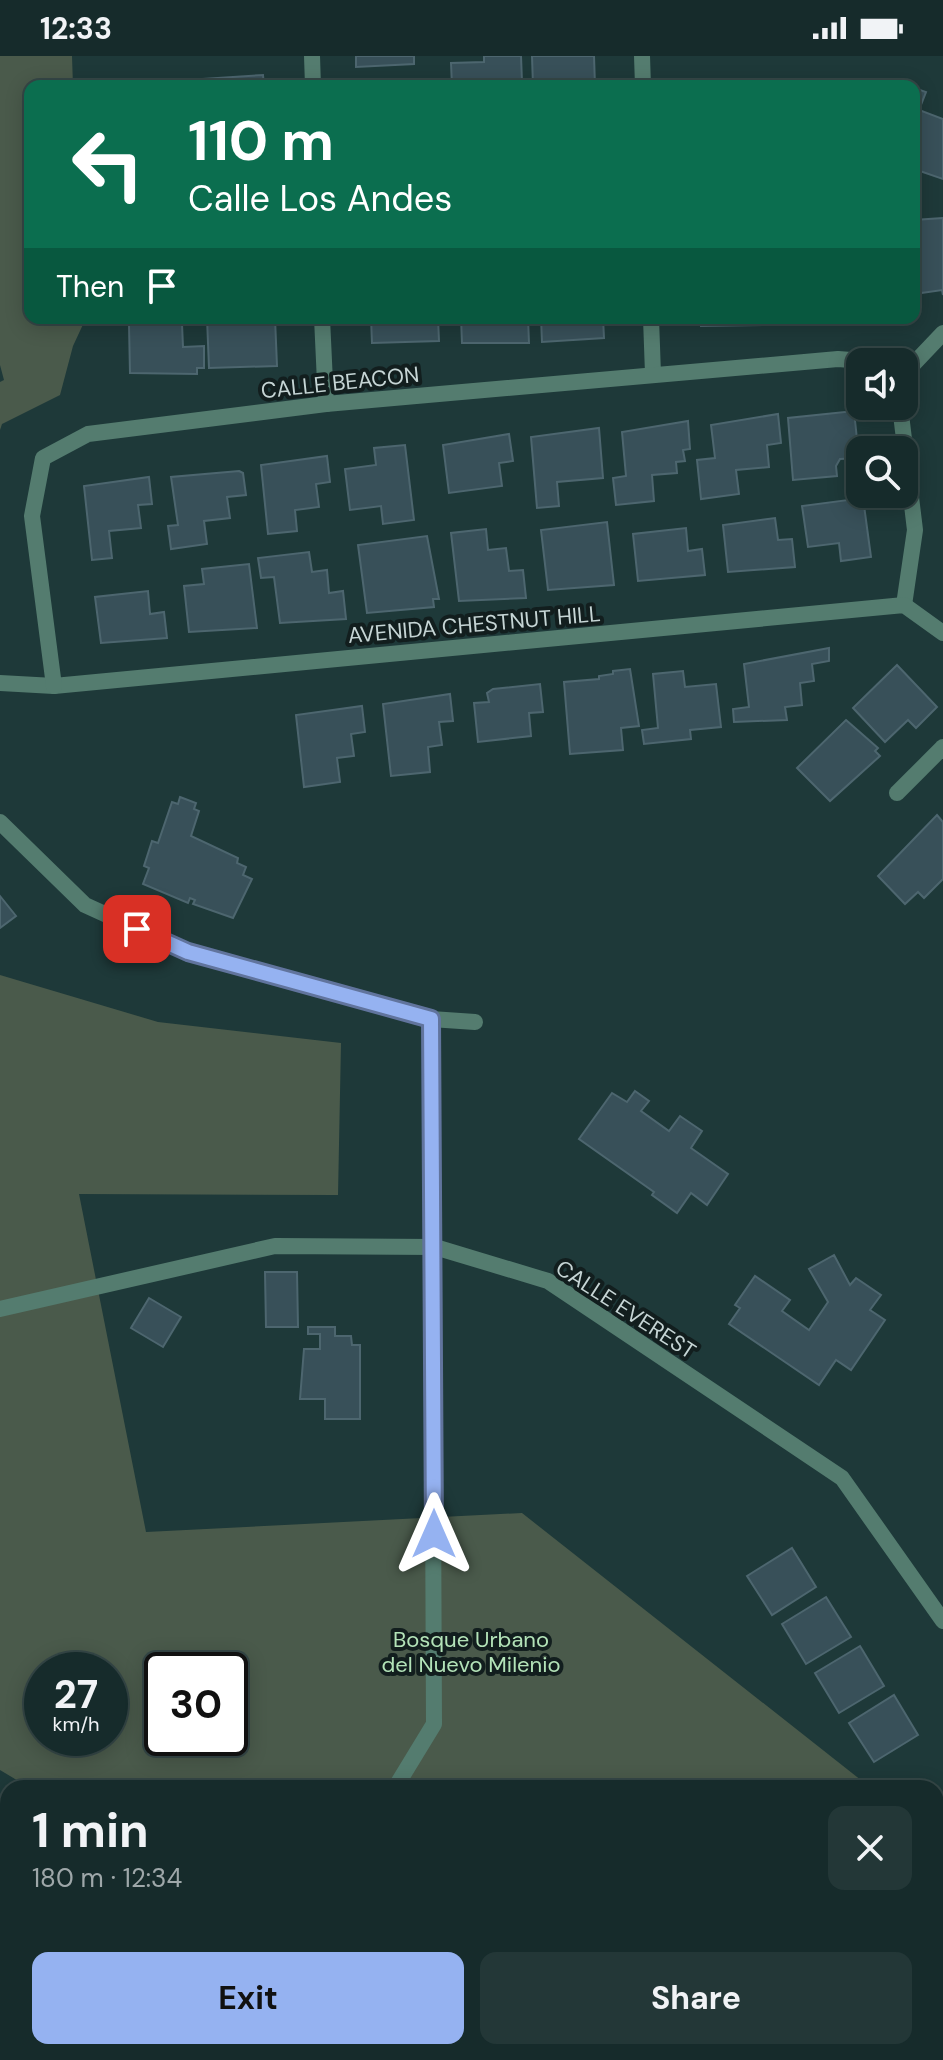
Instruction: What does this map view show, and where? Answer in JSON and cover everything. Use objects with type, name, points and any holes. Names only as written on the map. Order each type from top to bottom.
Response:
[{"type":"street","points":[[312,56],[313,80]]},
{"type":"street","points":[[642,56],[643,80]]},
{"type":"street","points":[[322,324],[326,404]]},
{"type":"street","points":[[651,324],[653,374]]},
{"type":"street","points":[[918,359],[943,333]]},
{"type":"street","name":"CALLE BEACON","points":[[54,686],[32,516],[43,458],[88,434],[326,404],[846,360]]},
{"type":"street","points":[[902,420],[915,530],[904,605],[943,633]]},
{"type":"street","name":"AVENIDA CHESTNUT HILL","points":[[0,683],[54,686],[904,605]]},
{"type":"street","points":[[897,793],[943,747]]},
{"type":"street","points":[[0,822],[85,905],[188,952],[431,1019],[475,1022]]},
{"type":"street","points":[[400,1780],[434,1724],[435,1247],[431,1019]]},
{"type":"street","name":"CALLE EVEREST","points":[[0,1309],[275,1246],[435,1247],[548,1281],[842,1478],[943,1621]]},
{"type":"green space","points":[[0,56],[72,56],[73,80],[24,80],[24,324],[83,324],[73,346],[60,395],[2,424],[0,430],[0,382],[4,380],[0,365]]},
{"type":"green space","name":"Bosque Urbano del Nuevo Milenio","points":[[0,975],[158,1022],[341,1043],[338,1195],[79,1194],[146,1532],[522,1513],[861,1780],[17,1780],[0,1770]]},
{"type":"building","points":[[356,56],[414,56],[414,64],[356,67]]},
{"type":"building","points":[[484,56],[521,56],[522,80],[452,80],[451,63],[484,62]]},
{"type":"building","points":[[532,56],[594,56],[595,80],[533,80]]},
{"type":"building","points":[[263,75],[263,80],[203,80]]},
{"type":"building","points":[[920,90],[926,92],[920,107]]},
{"type":"building","points":[[920,110],[943,119],[943,179],[920,171]]},
{"type":"building","points":[[943,218],[943,295],[942,290],[920,293],[920,220]]},
{"type":"building","points":[[182,324],[183,347],[204,346],[204,368],[197,368],[197,374],[130,373],[129,325]]},
{"type":"building","points":[[207,324],[275,324],[277,366],[209,368]]},
{"type":"building","points":[[371,324],[438,324],[439,341],[372,343]]},
{"type":"building","points":[[461,324],[528,324],[529,343],[462,343]]},
{"type":"building","points":[[541,324],[603,324],[604,338],[542,342]]},
{"type":"building","points":[[701,324],[768,324],[768,325]]},
{"type":"building","points":[[846,412],[846,420],[855,420],[857,436],[846,436],[846,459],[840,459],[836,466],[837,476],[793,480],[788,418]]},
{"type":"building","points":[[778,414],[781,443],[767,445],[769,467],[736,470],[739,494],[701,499],[697,460],[715,458],[711,425]]},
{"type":"building","points":[[688,421],[690,449],[683,450],[685,461],[676,462],[677,473],[652,475],[654,501],[616,505],[613,478],[626,476],[622,432]]},
{"type":"building","points":[[599,428],[603,478],[557,482],[559,506],[537,508],[531,437]]},
{"type":"building","points":[[509,434],[513,461],[499,463],[502,486],[449,493],[443,445]]},
{"type":"building","points":[[405,445],[414,520],[383,524],[381,506],[350,510],[345,469],[376,465],[374,448]]},
{"type":"building","points":[[327,456],[330,482],[316,484],[319,507],[295,510],[297,531],[268,534],[261,465]]},
{"type":"building","points":[[243,473],[246,495],[227,497],[230,518],[204,521],[207,544],[171,549],[168,526],[178,525],[171,477]]},
{"type":"building","points":[[149,477],[152,504],[138,505],[141,528],[109,531],[112,558],[92,560],[84,486]]},
{"type":"building","points":[[846,500],[846,508],[864,508],[871,557],[841,561],[839,543],[808,547],[802,506]]},
{"type":"building","points":[[775,518],[778,540],[792,539],[795,567],[728,572],[723,525]]},
{"type":"building","points":[[607,522],[614,585],[548,590],[541,530]]},
{"type":"building","points":[[686,528],[688,551],[702,549],[705,575],[638,581],[633,534]]},
{"type":"building","points":[[486,529],[488,550],[506,548],[509,571],[523,570],[526,598],[459,601],[451,533]]},
{"type":"building","points":[[427,536],[439,599],[433,599],[434,607],[367,613],[358,545]]},
{"type":"building","points":[[309,552],[312,572],[327,570],[329,593],[343,591],[346,619],[280,623],[274,577],[261,578],[258,558]]},
{"type":"building","points":[[249,564],[257,628],[189,632],[184,586],[204,584],[202,569]]},
{"type":"building","points":[[148,591],[150,614],[164,612],[167,638],[101,643],[95,597]]},
{"type":"building","points":[[829,648],[829,661],[812,664],[814,681],[800,683],[802,705],[785,707],[787,720],[734,722],[733,709],[749,707],[744,664]]},
{"type":"building","points":[[897,665],[937,707],[916,728],[908,720],[885,742],[853,708]]},
{"type":"building","points":[[630,669],[639,726],[621,728],[623,750],[570,754],[564,682],[599,679],[599,676],[613,674],[613,671]]},
{"type":"building","points":[[683,671],[685,687],[716,684],[721,727],[690,730],[691,739],[644,744],[642,730],[658,728],[653,674]]},
{"type":"building","points":[[540,684],[543,712],[529,713],[531,736],[478,742],[474,703],[489,702],[487,693],[493,689]]},
{"type":"building","points":[[450,694],[453,721],[439,722],[442,745],[428,747],[430,772],[391,776],[383,704]]},
{"type":"building","points":[[362,706],[365,732],[351,734],[354,756],[337,758],[340,782],[304,787],[296,715]]},
{"type":"building","points":[[846,720],[878,748],[875,751],[880,756],[830,801],[797,768]]},
{"type":"building","points":[[180,797],[196,803],[194,809],[199,811],[191,836],[238,858],[237,863],[246,867],[243,875],[252,879],[233,918],[193,904],[195,900],[190,898],[188,903],[143,884],[149,868],[144,866],[152,841],[158,843],[172,802],[178,804]]},
{"type":"building","points":[[937,815],[943,822],[943,879],[924,898],[918,892],[905,904],[878,876]]},
{"type":"building","points":[[0,896],[16,916],[0,928]]},
{"type":"building","points":[[635,1091],[649,1101],[641,1111],[669,1131],[680,1116],[702,1131],[691,1148],[728,1174],[707,1205],[691,1193],[677,1213],[652,1195],[654,1192],[579,1139],[612,1093],[627,1102]]},
{"type":"building","points":[[834,1255],[850,1285],[856,1278],[881,1295],[870,1310],[885,1320],[851,1370],[836,1360],[819,1385],[729,1324],[740,1308],[735,1305],[755,1276],[790,1300],[782,1311],[809,1330],[828,1302],[809,1269]]},
{"type":"building","points":[[265,1272],[297,1272],[298,1327],[266,1327]]},
{"type":"building","points":[[149,1298],[181,1317],[163,1347],[131,1328]]},
{"type":"building","points":[[308,1327],[335,1327],[335,1336],[351,1336],[352,1345],[360,1345],[360,1419],[325,1419],[325,1399],[300,1399],[304,1349],[320,1349],[320,1334],[308,1334]]},
{"type":"building","points":[[792,1548],[816,1587],[772,1615],[747,1576]]},
{"type":"building","points":[[826,1597],[851,1637],[806,1664],[782,1624]]},
{"type":"building","points":[[860,1646],[884,1686],[839,1713],[815,1673]]},
{"type":"building","points":[[894,1695],[918,1735],[874,1762],[849,1723]]},
{"type":"route","points":[[137,929],[188,952],[431,1019],[435,1247],[434,1534]]}]
